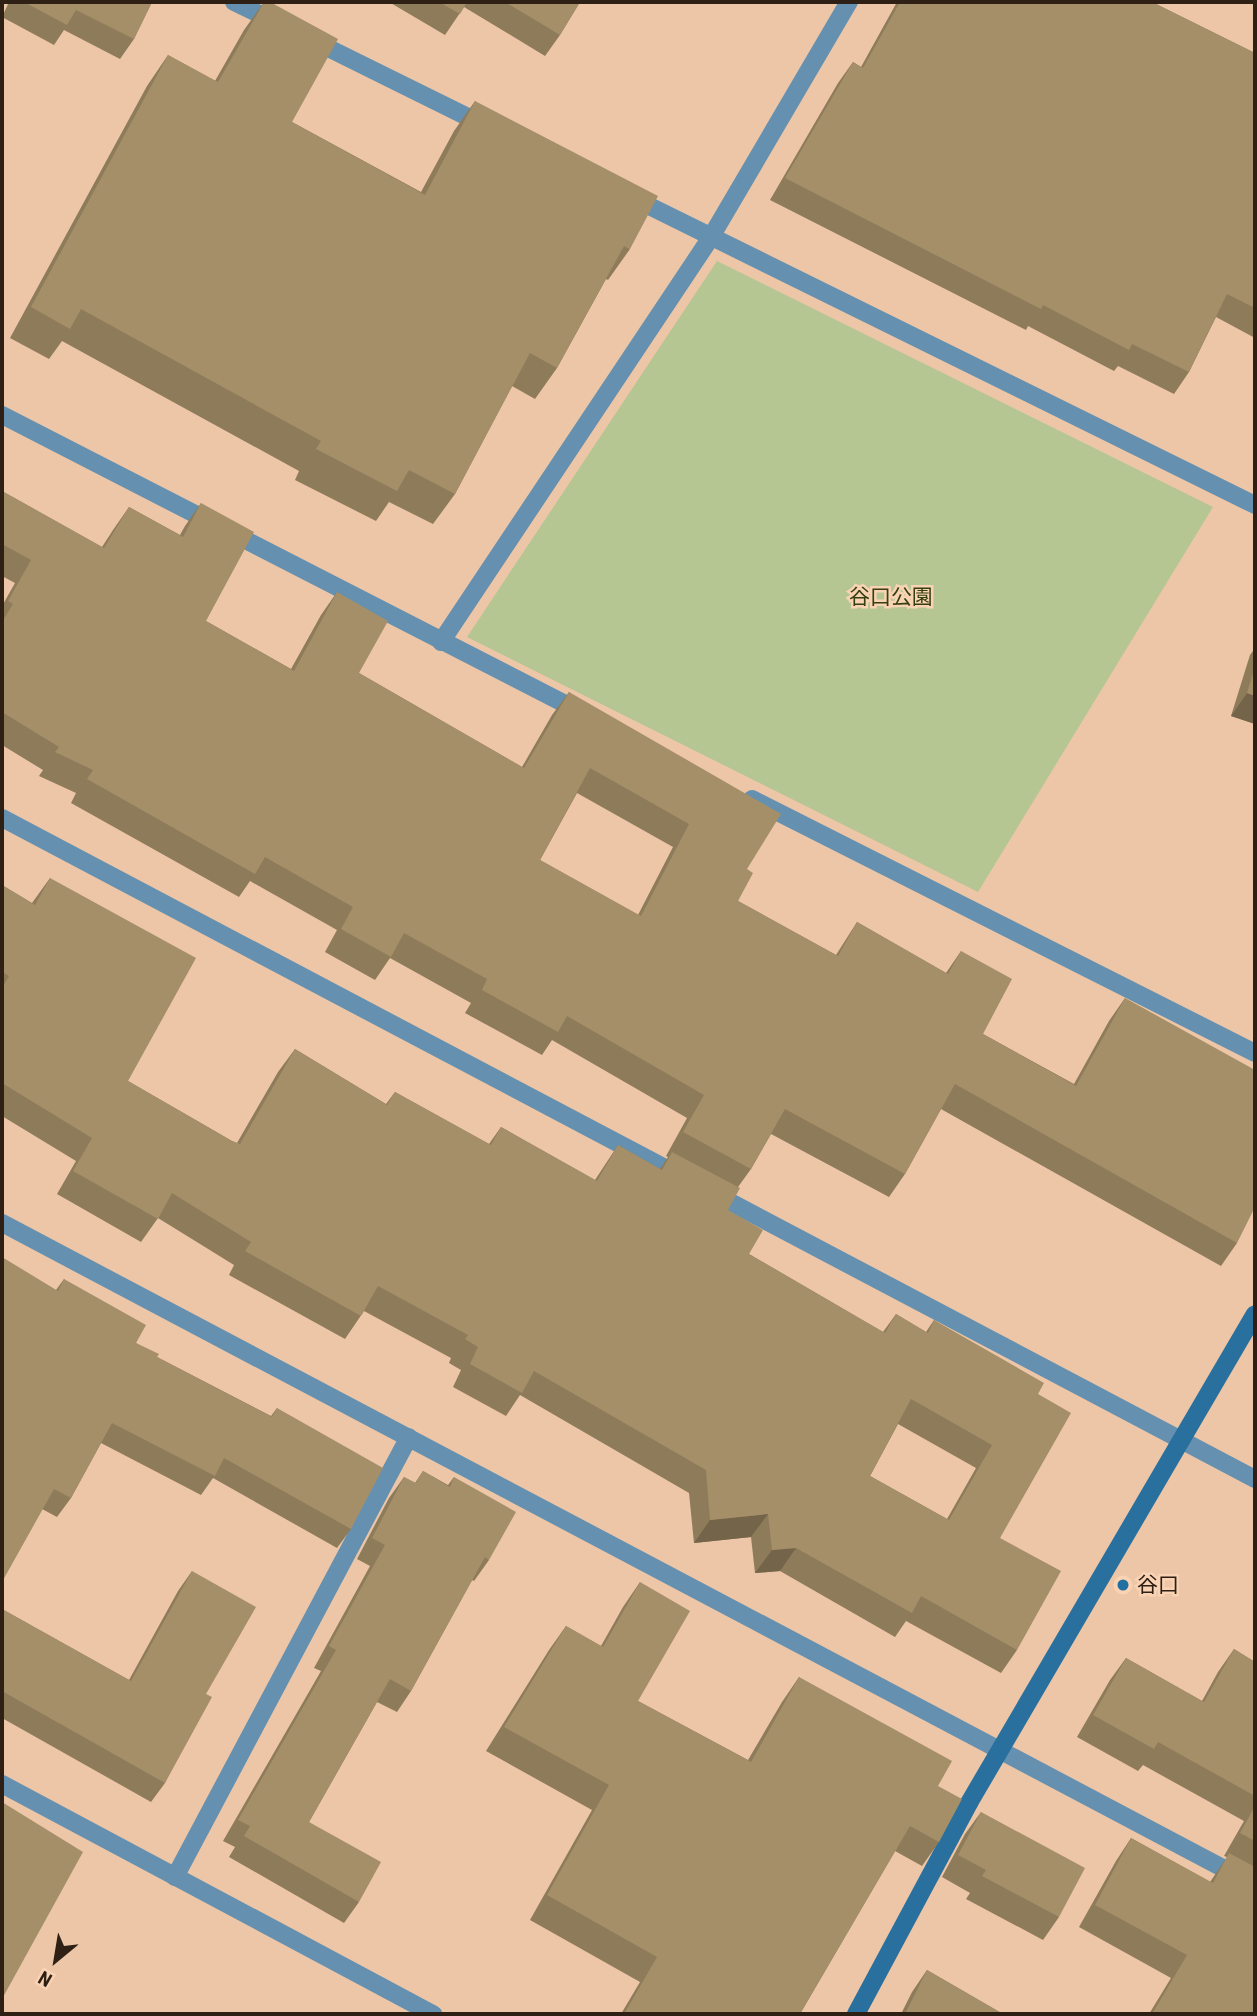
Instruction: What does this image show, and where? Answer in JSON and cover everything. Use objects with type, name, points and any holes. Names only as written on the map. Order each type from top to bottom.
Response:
[{"type":"street","points":[[234,2],[506,136]]},
{"type":"street","points":[[441,642],[711,237],[849,2]]},
{"type":"street","points":[[617,191],[1255,505]]},
{"type":"street","points":[[2,415],[601,723]]},
{"type":"street","points":[[736,791],[1255,1053]]},
{"type":"street","points":[[2,818],[1255,1479]]},
{"type":"street","points":[[2,1223],[1001,1748],[1255,1885]]},
{"type":"street","points":[[856,2014],[1001,1748],[1255,1314]]},
{"type":"street","points":[[175,1877],[409,1437]]},
{"type":"street","points":[[2,1784],[433,2014]]},
{"type":"green space","name":"谷口公園","points":[[717,261],[1213,507],[978,892],[467,637]]},
{"type":"building","points":[[24,2],[152,2],[134,39],[76,10],[67,25]]},
{"type":"building","points":[[264,2],[270,2],[338,39],[292,122],[425,195],[475,101],[658,196],[630,249],[624,246],[557,368],[530,353],[455,494],[409,470],[397,491],[316,449],[321,441],[81,309],[70,329],[31,307],[168,55],[218,82]]},
{"type":"building","points":[[439,2],[467,2],[460,14]]},
{"type":"building","points":[[505,2],[580,2],[560,35]]},
{"type":"building","points":[[900,2],[1152,2],[1255,53],[1255,308],[1227,294],[1189,372],[1132,344],[1129,350],[1043,305],[1041,309],[785,178],[853,62],[863,68]]},
{"type":"building","points":[[2,491],[104,548],[129,507],[183,537],[201,503],[254,532],[206,621],[294,671],[337,592],[388,621],[359,673],[524,768],[569,692],[781,814],[747,869],[753,873],[738,901],[838,956],[857,922],[948,974],[961,951],[1012,979],[983,1034],[1076,1086],[1125,998],[1255,1070],[1255,1207],[1237,1243],[955,1084],[905,1174],[785,1109],[751,1169],[683,1132],[704,1095],[567,1016],[558,1032],[482,990],[487,979],[404,933],[391,957],[341,929],[353,907],[265,857],[255,874],[87,779],[93,770],[55,752],[59,747],[2,712],[2,622],[13,604],[8,601],[31,560],[2,544]],"holes":[[[590,768],[689,824],[641,916],[540,860]]]},
{"type":"building","points":[[1255,667],[1255,696],[1247,693]]},
{"type":"building","points":[[50,878],[196,958],[128,1081],[232,1141],[240,1144],[295,1049],[387,1105],[395,1092],[491,1145],[501,1127],[597,1181],[618,1145],[662,1170],[672,1152],[740,1188],[728,1210],[763,1230],[749,1254],[885,1333],[896,1314],[928,1333],[934,1320],[1044,1383],[1038,1394],[1071,1413],[1000,1538],[1061,1571],[1017,1650],[921,1596],[912,1613],[796,1548],[772,1550],[768,1514],[710,1520],[706,1470],[534,1371],[522,1393],[470,1364],[478,1347],[465,1339],[468,1335],[378,1286],[361,1316],[245,1251],[251,1242],[172,1193],[158,1219],[73,1171],[92,1138],[2,1083],[2,988],[9,976],[2,972],[2,885],[35,905]],"holes":[[[911,1399],[992,1445],[949,1520],[870,1476]]]},
{"type":"building","points":[[2,1257],[58,1291],[64,1279],[146,1325],[136,1343],[159,1354],[157,1357],[272,1417],[277,1408],[383,1468],[351,1529],[224,1458],[215,1476],[112,1423],[71,1498],[54,1489],[2,1582]]},
{"type":"building","points":[[423,1471],[450,1487],[454,1477],[516,1512],[489,1560],[485,1557],[411,1691],[390,1679],[309,1822],[381,1862],[359,1902],[244,1836],[250,1826],[238,1820],[336,1650],[329,1646],[385,1545],[372,1538],[404,1477],[416,1483]]},
{"type":"building","points":[[192,1571],[256,1607],[206,1694],[212,1697],[165,1783],[2,1691],[2,1609],[131,1681]]},
{"type":"building","points":[[640,1582],[690,1611],[638,1701],[751,1762],[799,1677],[952,1761],[938,1786],[962,1799],[939,1842],[910,1826],[800,2014],[624,2014],[657,1957],[547,1895],[609,1785],[504,1727],[566,1626],[603,1647]]},
{"type":"building","points":[[1234,1649],[1255,1662],[1255,1796],[1158,1742],[1154,1749],[1093,1715],[1126,1658],[1204,1702]]},
{"type":"building","points":[[2,1802],[83,1852],[2,1999]]},
{"type":"building","points":[[1255,1806],[1255,1841],[1240,1833]]},
{"type":"building","points":[[981,1812],[1085,1868],[1059,1917],[982,1876],[986,1870],[958,1855]]},
{"type":"building","points":[[1131,1838],[1213,1883],[1229,1853],[1255,1867],[1255,2014],[1152,2014],[1187,1955],[1095,1905]]},
{"type":"building","points":[[927,1970],[1003,2014],[905,2014]]},
{"type":"place","name":"谷口","points":[[1123,1585]]}]
